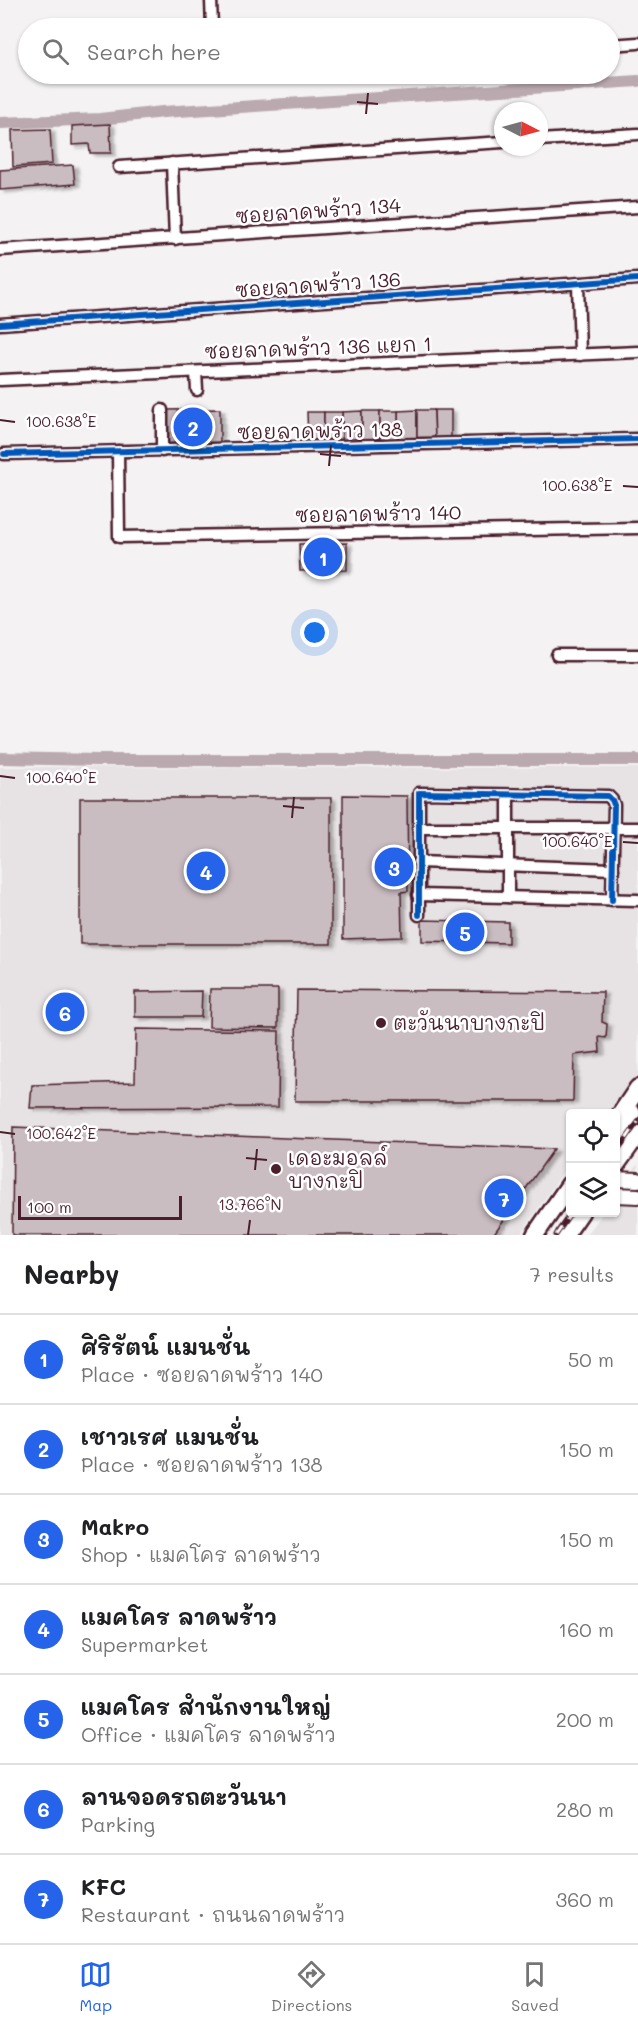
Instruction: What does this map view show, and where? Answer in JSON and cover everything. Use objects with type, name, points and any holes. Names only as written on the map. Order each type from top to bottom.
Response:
[{"type":"main road","points":[[620,1113],[638,1088]]},
{"type":"main road","points":[[620,1130],[638,1106]]},
{"type":"main road","points":[[616,1163],[638,1134]]},
{"type":"main road","points":[[620,1172],[638,1149]]},
{"type":"main road","points":[[535,1235],[566,1190]]},
{"type":"main road","points":[[545,1235],[566,1205]]},
{"type":"main road","points":[[565,1235],[578,1217]]},
{"type":"main road","points":[[575,1235],[588,1217]]},
{"type":"street","points":[[211,0],[212,18]]},
{"type":"street","points":[[620,44],[638,43]]},
{"type":"street","points":[[548,139],[638,134]]},
{"type":"street","points":[[119,167],[494,143]]},
{"type":"street","points":[[172,163],[175,239]]},
{"type":"street","name":"ซอยลาดพร้าว 134","points":[[0,250],[638,207]]},
{"type":"street","name":"ซอยลาดพร้าว 136","points":[[0,324],[638,279]]},
{"type":"street","points":[[579,283],[580,355]]},
{"type":"street","name":"ซอยลาดพร้าว 136 แยก 1","points":[[0,380],[638,352]]},
{"type":"street","points":[[196,372],[197,390]]},
{"type":"street","points":[[162,410],[162,451]]},
{"type":"street","name":"ซอยลาดพร้าว 138","points":[[4,454],[638,440]]},
{"type":"street","name":"ซอยลาดพร้าว 140","points":[[118,451],[119,537],[638,528]]},
{"type":"street","points":[[556,655],[638,655]]},
{"type":"street","points":[[419,915],[418,793],[608,796],[614,805],[612,900]]},
{"type":"street","points":[[508,795],[508,897]]},
{"type":"street","points":[[418,828],[638,828]]},
{"type":"street","points":[[418,862],[613,869]]},
{"type":"street","points":[[418,896],[638,900]]},
{"type":"street","points":[[620,1179],[638,1179]]},
{"type":"street","points":[[620,1195],[638,1196]]},
{"type":"shaded area","points":[[0,767],[638,768],[638,1088],[620,1109],[566,1109],[566,1168],[520,1235],[0,1235]]},
{"type":"shaded area","points":[[638,1164],[638,1235],[587,1235],[600,1217],[620,1217],[620,1189]]},
{"type":"building","points":[[110,124],[111,153],[90,153],[89,144],[72,145],[72,126]]},
{"type":"building","points":[[50,129],[52,164],[13,167],[12,130]]},
{"type":"building","points":[[73,165],[75,184],[0,190],[0,170]]},
{"type":"building","points":[[220,409],[220,443],[166,444],[166,410]]},
{"type":"building","points":[[417,410],[417,440],[398,440],[398,411]]},
{"type":"building","points":[[417,410],[434,410],[435,439],[417,440]]},
{"type":"building","points":[[434,410],[451,410],[451,439],[435,439]]},
{"type":"building","points":[[362,411],[362,441],[342,441],[342,412]]},
{"type":"building","points":[[362,411],[380,411],[380,440],[362,441]]},
{"type":"building","points":[[380,411],[398,411],[398,440],[380,440]]},
{"type":"building","points":[[307,412],[324,412],[324,442],[308,442]]},
{"type":"building","points":[[324,412],[342,412],[342,441],[324,442]]},
{"type":"building","points":[[347,543],[347,570],[300,571],[299,544]]},
{"type":"building","points":[[343,795],[407,796],[408,891],[401,892],[402,937],[343,939]]},
{"type":"building","points":[[80,798],[331,798],[331,944],[80,944]]},
{"type":"building","points":[[422,920],[508,922],[508,943],[422,941]]},
{"type":"building","points":[[210,989],[278,989],[278,1028],[209,1027]]},
{"type":"building","points":[[297,990],[603,992],[602,1022],[607,1024],[606,1038],[599,1037],[600,1052],[574,1055],[573,1101],[295,1101]]},
{"type":"building","points":[[202,991],[201,1017],[135,1017],[135,992]]},
{"type":"building","points":[[136,1029],[279,1031],[278,1107],[30,1108],[32,1085],[135,1082]]},
{"type":"building","name":"เดอะมอลล์ บางกะปิ","points":[[13,1127],[554,1149],[493,1235],[12,1235]]},
{"type":"waterway","points":[[620,82],[638,81]]},
{"type":"waterway","points":[[0,123],[100,119],[163,112],[592,84]]},
{"type":"waterway","points":[[0,758],[638,760]]},
{"type":"railway","points":[[620,1147],[638,1122]]},
{"type":"railway","points":[[556,1235],[569,1217]]},
{"type":"cycle path","points":[[0,324],[638,279]]},
{"type":"cycle path","points":[[4,454],[638,439]]},
{"type":"cycle path","points":[[419,915],[419,793],[608,796],[614,805],[612,900]]},
{"type":"place","name":"เชาวเรศ แมนชั่น","points":[[193,427]]},
{"type":"place","name":"ศิริรัตน์ แมนชั่น","points":[[323,557]]},
{"type":"place","name":"Makro","points":[[394,867]]},
{"type":"place","name":"แมคโคร ลาดพร้าว","points":[[206,871]]},
{"type":"place","name":"แมคโคร สำนักงานใหญ่","points":[[465,932]]},
{"type":"place","name":"ลานจอดรถตะวันนา","points":[[65,1012]]},
{"type":"place","name":"ตะวันนาบางกะปิ","points":[[381,1023]]},
{"type":"place","name":"เดอะมอลล์ บางกะปิ","points":[[276,1169]]},
{"type":"place","name":"KFC","points":[[504,1198]]}]
